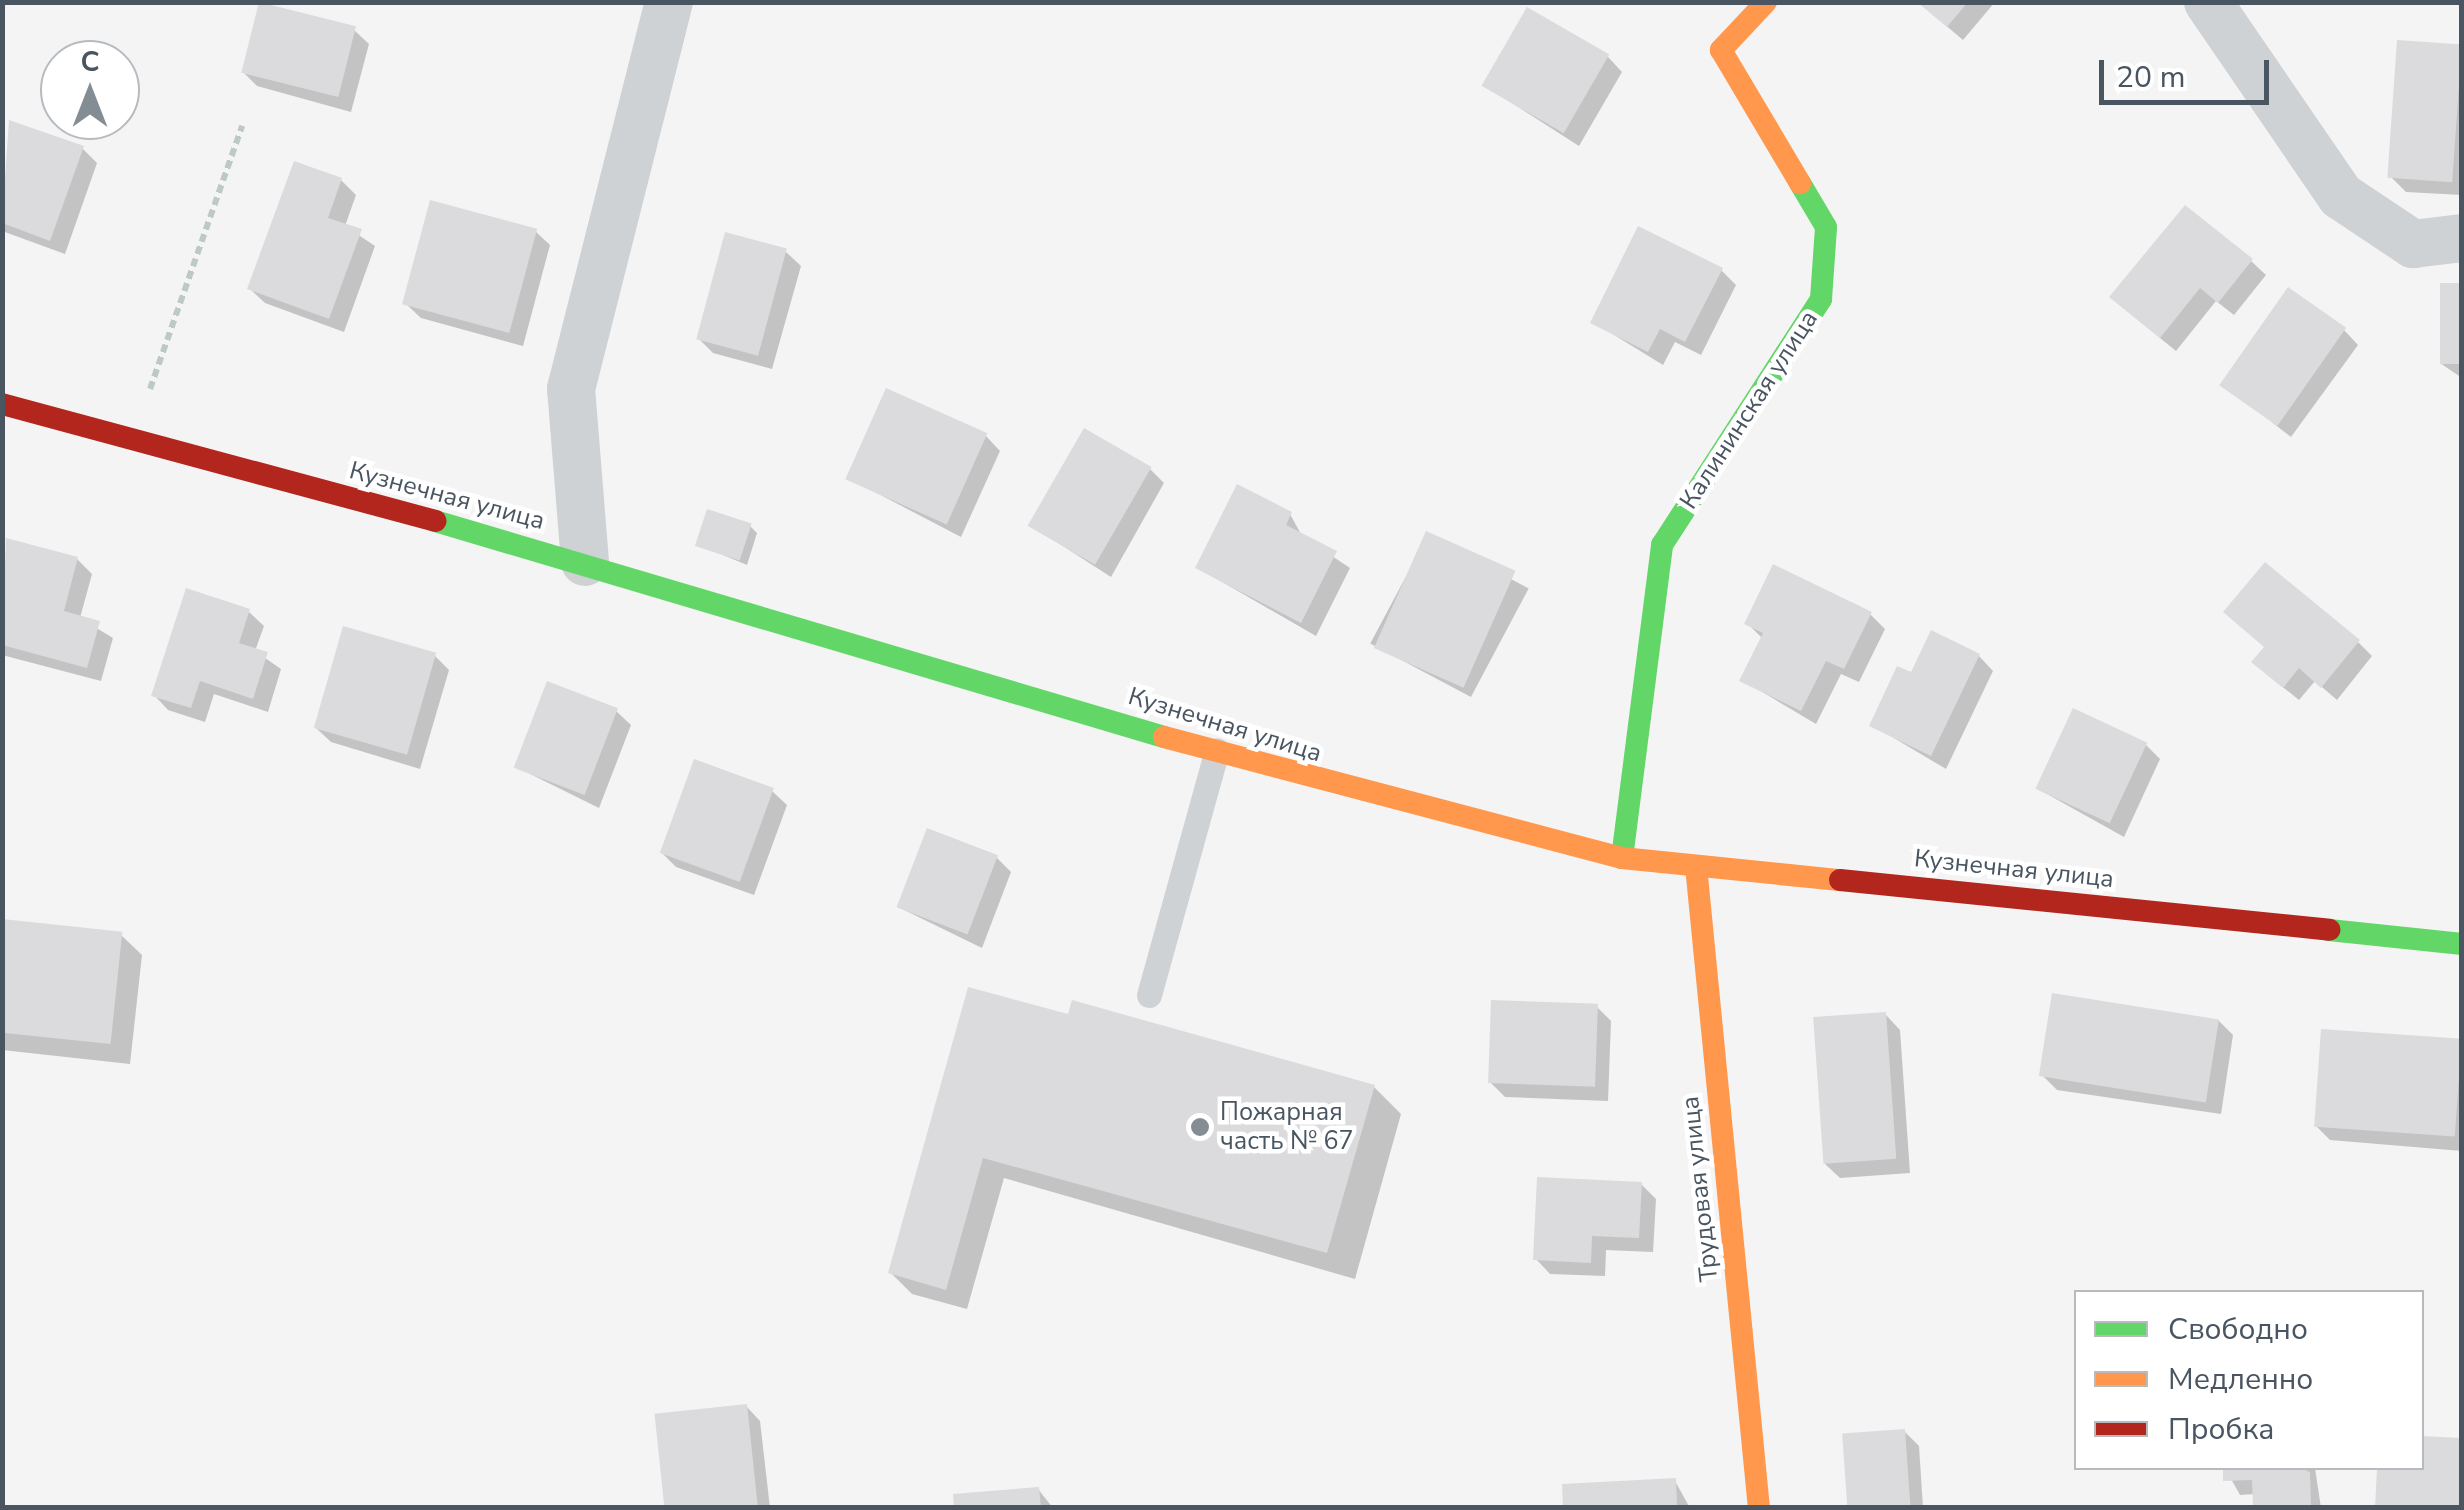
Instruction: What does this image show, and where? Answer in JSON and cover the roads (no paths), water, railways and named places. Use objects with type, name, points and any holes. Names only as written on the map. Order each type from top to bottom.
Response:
[{"type":"street","points":[[585,562],[571,389],[669,2]]},
{"type":"street","name":"Калининская улица","points":[[1622,858],[1662,545],[1820,299],[1826,228],[1720,50],[1766,2]]},
{"type":"street","points":[[2208,2],[2341,196],[2412,244],[2462,238]]},
{"type":"street","name":"Кузнечная улица","points":[[2,404],[585,562],[1217,750],[1622,858],[2462,944]]},
{"type":"street","name":"Трудовая улица","points":[[1696,866],[1759,1508]]},
{"type":"lane","points":[[1149,995],[1217,750]]},
{"type":"place","name":"Пожарная часть № 67","points":[[1200,1127]]}]
